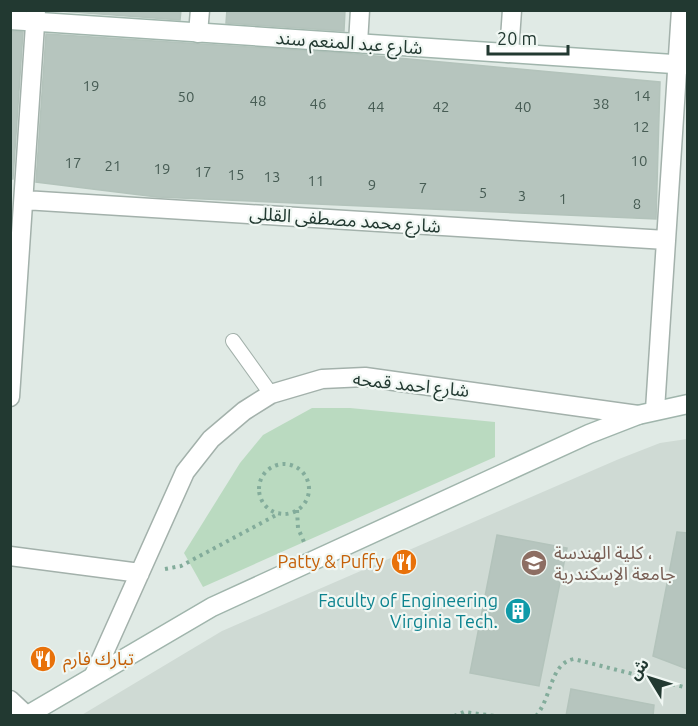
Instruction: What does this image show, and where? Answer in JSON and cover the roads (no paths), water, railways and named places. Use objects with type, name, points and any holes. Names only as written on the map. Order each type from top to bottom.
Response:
[{"type":"street","points":[[198,33],[200,10]]},
{"type":"street","points":[[358,43],[360,10]]},
{"type":"street","points":[[509,53],[512,10]]},
{"type":"street","points":[[646,412],[666,240],[682,65],[681,10]]},
{"type":"street","points":[[10,397],[36,16]]},
{"type":"street","name":"شارع عبد المنعم سند","points":[[10,20],[36,16],[198,33],[682,65]]},
{"type":"street","name":"شارع محمد مصطفى القللى","points":[[24,200],[666,240]]},
{"type":"street","name":"شارع احمد قمحه","points":[[94,675],[185,472],[211,439],[244,411],[271,394],[322,379],[365,377],[646,412]]},
{"type":"street","name":"شارع احمد قمحه","points":[[26,715],[212,607],[590,434],[646,412],[687,404]]},
{"type":"street","points":[[10,556],[140,573]]},
{"type":"street","points":[[10,700],[26,715]]},
{"type":"lane","points":[[233,341],[271,394]]},
{"type":"place","name":"Patty & Puffy","points":[[404,562]]},
{"type":"place","name":"كلية الهندسة ، جامعة الإسكندرية","points":[[534,563]]},
{"type":"place","name":"Faculty of Engineering Virginia Tech.","points":[[518,611]]},
{"type":"place","name":"تبارك فارم","points":[[43,659]]}]
